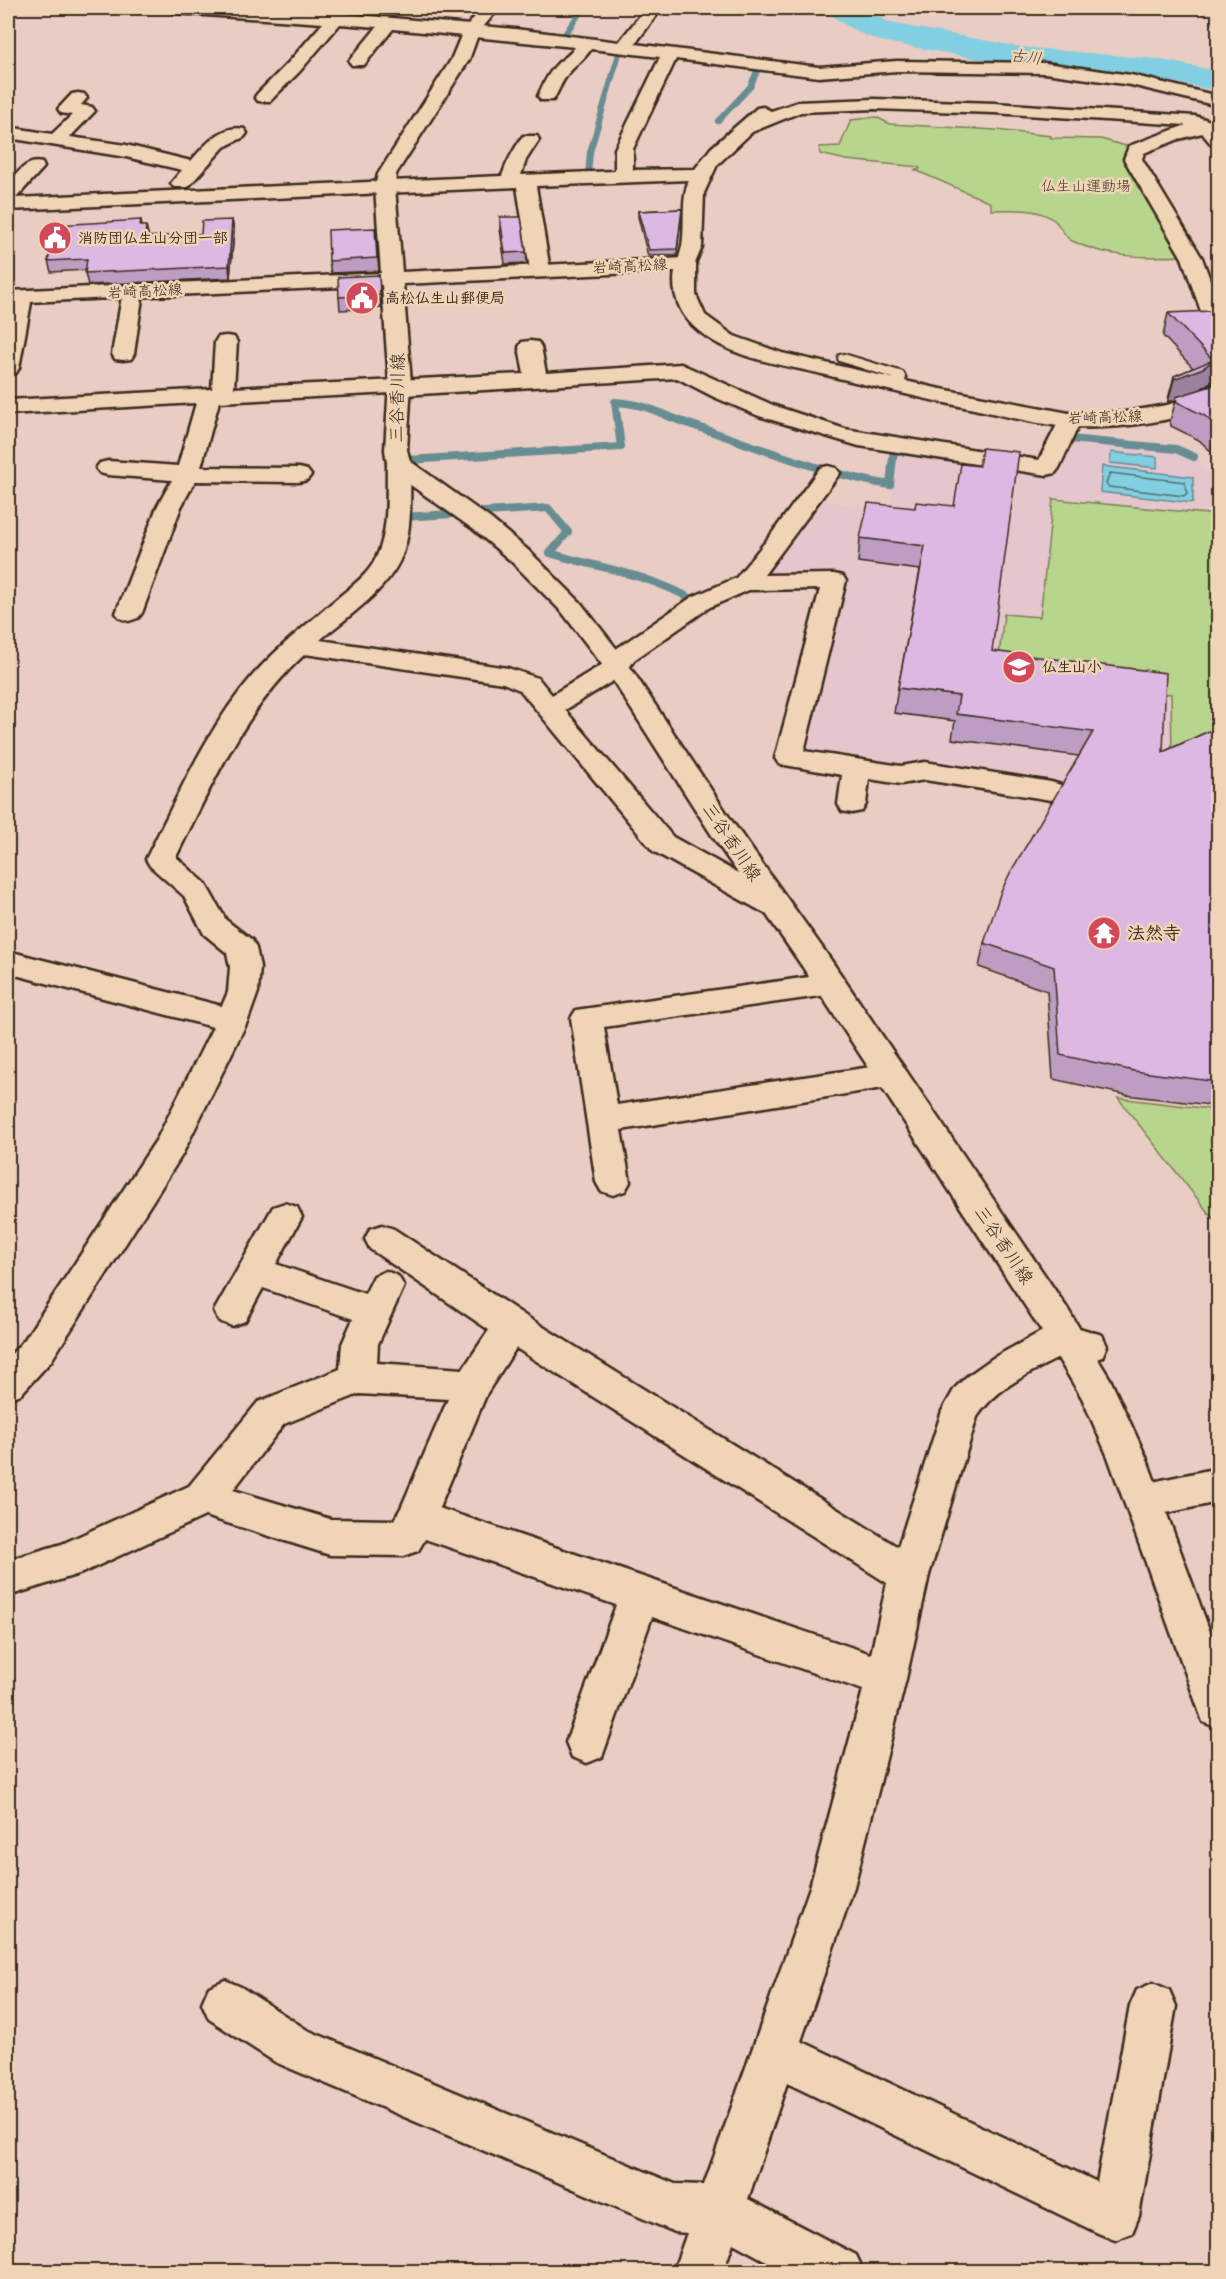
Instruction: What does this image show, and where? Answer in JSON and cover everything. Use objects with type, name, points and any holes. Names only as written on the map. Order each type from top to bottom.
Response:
[{"type":"street","points":[[175,8],[336,18],[587,42],[814,71],[854,71],[897,66],[1028,66],[1110,76],[1218,101]]},
{"type":"street","name":"三谷香川線","points":[[491,8],[471,31],[460,60],[387,174],[385,187],[400,383],[396,450],[399,463],[410,474],[482,524],[520,556],[571,607],[617,667],[721,827],[1054,1319],[1076,1342],[1127,1457],[1218,1708]]},
{"type":"street","points":[[625,46],[654,8]]},
{"type":"street","points":[[264,97],[294,67],[336,18]]},
{"type":"street","points":[[358,61],[389,23]]},
{"type":"street","points":[[547,96],[552,83],[564,67],[576,59],[587,42]]},
{"type":"street","points":[[624,176],[624,149],[671,52]]},
{"type":"street","points":[[686,264],[693,255],[693,198],[701,176],[718,149],[748,127],[779,97],[803,83],[814,74],[814,71]]},
{"type":"street","points":[[57,139],[86,111],[67,109],[78,98]]},
{"type":"street","points":[[748,127],[798,107],[874,104],[994,108],[1189,120],[1216,131]]},
{"type":"street","points":[[1216,131],[1193,128],[1136,150],[1133,159],[1192,258],[1218,328]]},
{"type":"street","points":[[8,133],[126,151],[196,168]]},
{"type":"street","points":[[180,196],[179,188],[182,180],[196,168],[217,143],[238,133]]},
{"type":"street","points":[[530,140],[517,160],[518,181],[540,270]]},
{"type":"street","points":[[8,195],[35,167]]},
{"type":"street","points":[[8,204],[624,176],[675,174],[701,176]]},
{"type":"street","name":"岩崎高松線","points":[[15,297],[686,264],[683,279],[685,299],[696,317],[715,334],[745,348],[897,386],[1070,420],[1141,417],[1183,407],[1218,390]]},
{"type":"street","points":[[123,354],[133,291]]},
{"type":"street","points":[[8,368],[15,297]]},
{"type":"street","points":[[129,613],[169,507],[187,474],[216,395],[226,342]]},
{"type":"street","points":[[530,347],[536,380]]},
{"type":"street","points":[[8,406],[681,371],[722,391],[828,432],[859,439],[1047,468],[1070,420]]},
{"type":"street","points":[[8,1383],[38,1350],[170,1146],[232,1020],[243,992],[245,967],[241,948],[215,927],[195,890],[160,859],[231,723],[256,689],[370,583],[385,564],[392,549],[399,463]]},
{"type":"street","points":[[108,468],[187,474],[299,475]]},
{"type":"street","points":[[745,583],[779,541],[828,473]]},
{"type":"street","points":[[551,707],[617,667],[625,655],[701,602],[745,583],[834,580],[789,758],[901,775],[925,771],[1051,791]]},
{"type":"street","points":[[301,645],[508,676],[530,684],[663,844],[777,908]]},
{"type":"street","points":[[852,804],[857,768]]},
{"type":"street","points":[[8,962],[232,1020]]},
{"type":"street","points":[[613,1182],[587,1018],[830,985]]},
{"type":"street","points":[[603,1120],[891,1076]]},
{"type":"street","points":[[232,1311],[285,1217]]},
{"type":"street","points":[[382,1239],[511,1326],[909,1575]]},
{"type":"street","points":[[255,1271],[380,1299],[360,1344],[358,1378]]},
{"type":"street","points":[[203,1498],[330,1537],[404,1538],[416,1518],[472,1385],[511,1326]]},
{"type":"street","points":[[698,2271],[832,1887],[886,1679],[909,1575],[960,1411],[967,1398],[1003,1371],[1076,1342]]},
{"type":"street","points":[[8,1578],[68,1560],[203,1498],[271,1413],[358,1378],[472,1385]]},
{"type":"street","points":[[1143,1502],[1218,1485]]},
{"type":"street","points":[[416,1518],[886,1679]]},
{"type":"street","points":[[587,1742],[640,1594]]},
{"type":"street","points":[[225,2003],[291,2046],[675,2208],[719,2210],[839,2271]]},
{"type":"street","points":[[774,2052],[1115,2216],[1153,2006]]},
{"type":"lane","points":[[844,358],[898,375],[900,378],[897,386]]},
{"type":"shaded area","name":"仏生山小","points":[[1071,440],[1185,452],[1194,457],[1218,483],[1218,749],[1062,786],[913,763],[895,765],[799,751],[840,586],[835,574],[775,575],[769,564],[818,500],[890,511],[897,450],[1053,475]]},
{"type":"green space","name":"仏生山運動場","points":[[876,117],[890,124],[996,130],[1051,136],[1051,138],[1101,139],[1133,148],[1184,256],[1141,257],[1099,251],[1069,239],[1056,222],[1047,216],[1024,210],[991,210],[991,203],[915,170],[920,169],[919,167],[846,160],[820,154],[819,147],[840,146],[851,120]]},
{"type":"green space","points":[[1053,499],[1218,515],[1218,743],[1172,759],[1171,694],[997,672],[1004,614],[1040,617]]},
{"type":"green space","points":[[1118,1098],[1218,1110],[1218,1225]]},
{"type":"water","points":[[1111,452],[1157,457],[1157,468],[1110,463]]},
{"type":"water","points":[[1102,466],[1193,477],[1193,503],[1100,492]]},
{"type":"building","points":[[682,209],[677,249],[649,250],[638,211]]},
{"type":"building","points":[[500,217],[521,217],[526,252],[505,253]]},
{"type":"building","points":[[141,220],[140,226],[146,226],[145,237],[201,234],[202,221],[232,220],[229,266],[85,273],[87,259],[48,261],[57,225]]},
{"type":"building","points":[[375,228],[377,258],[329,261],[328,230]]},
{"type":"building","points":[[379,275],[380,295],[339,297],[338,277]]},
{"type":"building","points":[[1211,311],[1218,317],[1218,359],[1203,368],[1174,379],[1174,376],[1213,360],[1168,313]]},
{"type":"building","points":[[1218,382],[1218,428],[1205,416],[1177,402],[1176,397]]},
{"type":"building","points":[[982,448],[1019,452],[992,651],[1166,673],[1163,752],[1218,727],[1218,1082],[1134,1071],[1060,1055],[1054,967],[984,943],[1000,894],[1010,873],[1093,732],[956,714],[959,696],[898,688],[925,546],[860,538],[868,503],[915,508],[916,502],[954,506],[961,464],[979,466]]},
{"type":"waterway","points":[[559,43],[583,8]]},
{"type":"waterway","points":[[779,8],[819,12],[835,8]]},
{"type":"waterway","name":"古川","points":[[841,8],[881,31],[1021,57],[1156,69],[1218,81]]},
{"type":"waterway","points":[[588,175],[590,152],[623,40]]},
{"type":"waterway","points":[[718,121],[750,87],[758,69],[745,67]]},
{"type":"waterway","points":[[404,470],[408,460],[621,447],[615,402],[645,407],[813,466],[890,485],[894,448],[905,450]]},
{"type":"waterway","points":[[1065,448],[1070,439],[1176,449],[1194,457]]},
{"type":"waterway","points":[[403,510],[403,517],[548,508],[568,532],[550,553],[641,578],[693,600]]},
{"type":"place","name":"消防団仏生山分団一部","points":[[55,238]]},
{"type":"place","name":"高松仏生山郵便局","points":[[362,298]]},
{"type":"place","name":"仏生山小","points":[[1019,667]]},
{"type":"place","name":"法然寺","points":[[1104,933]]}]
